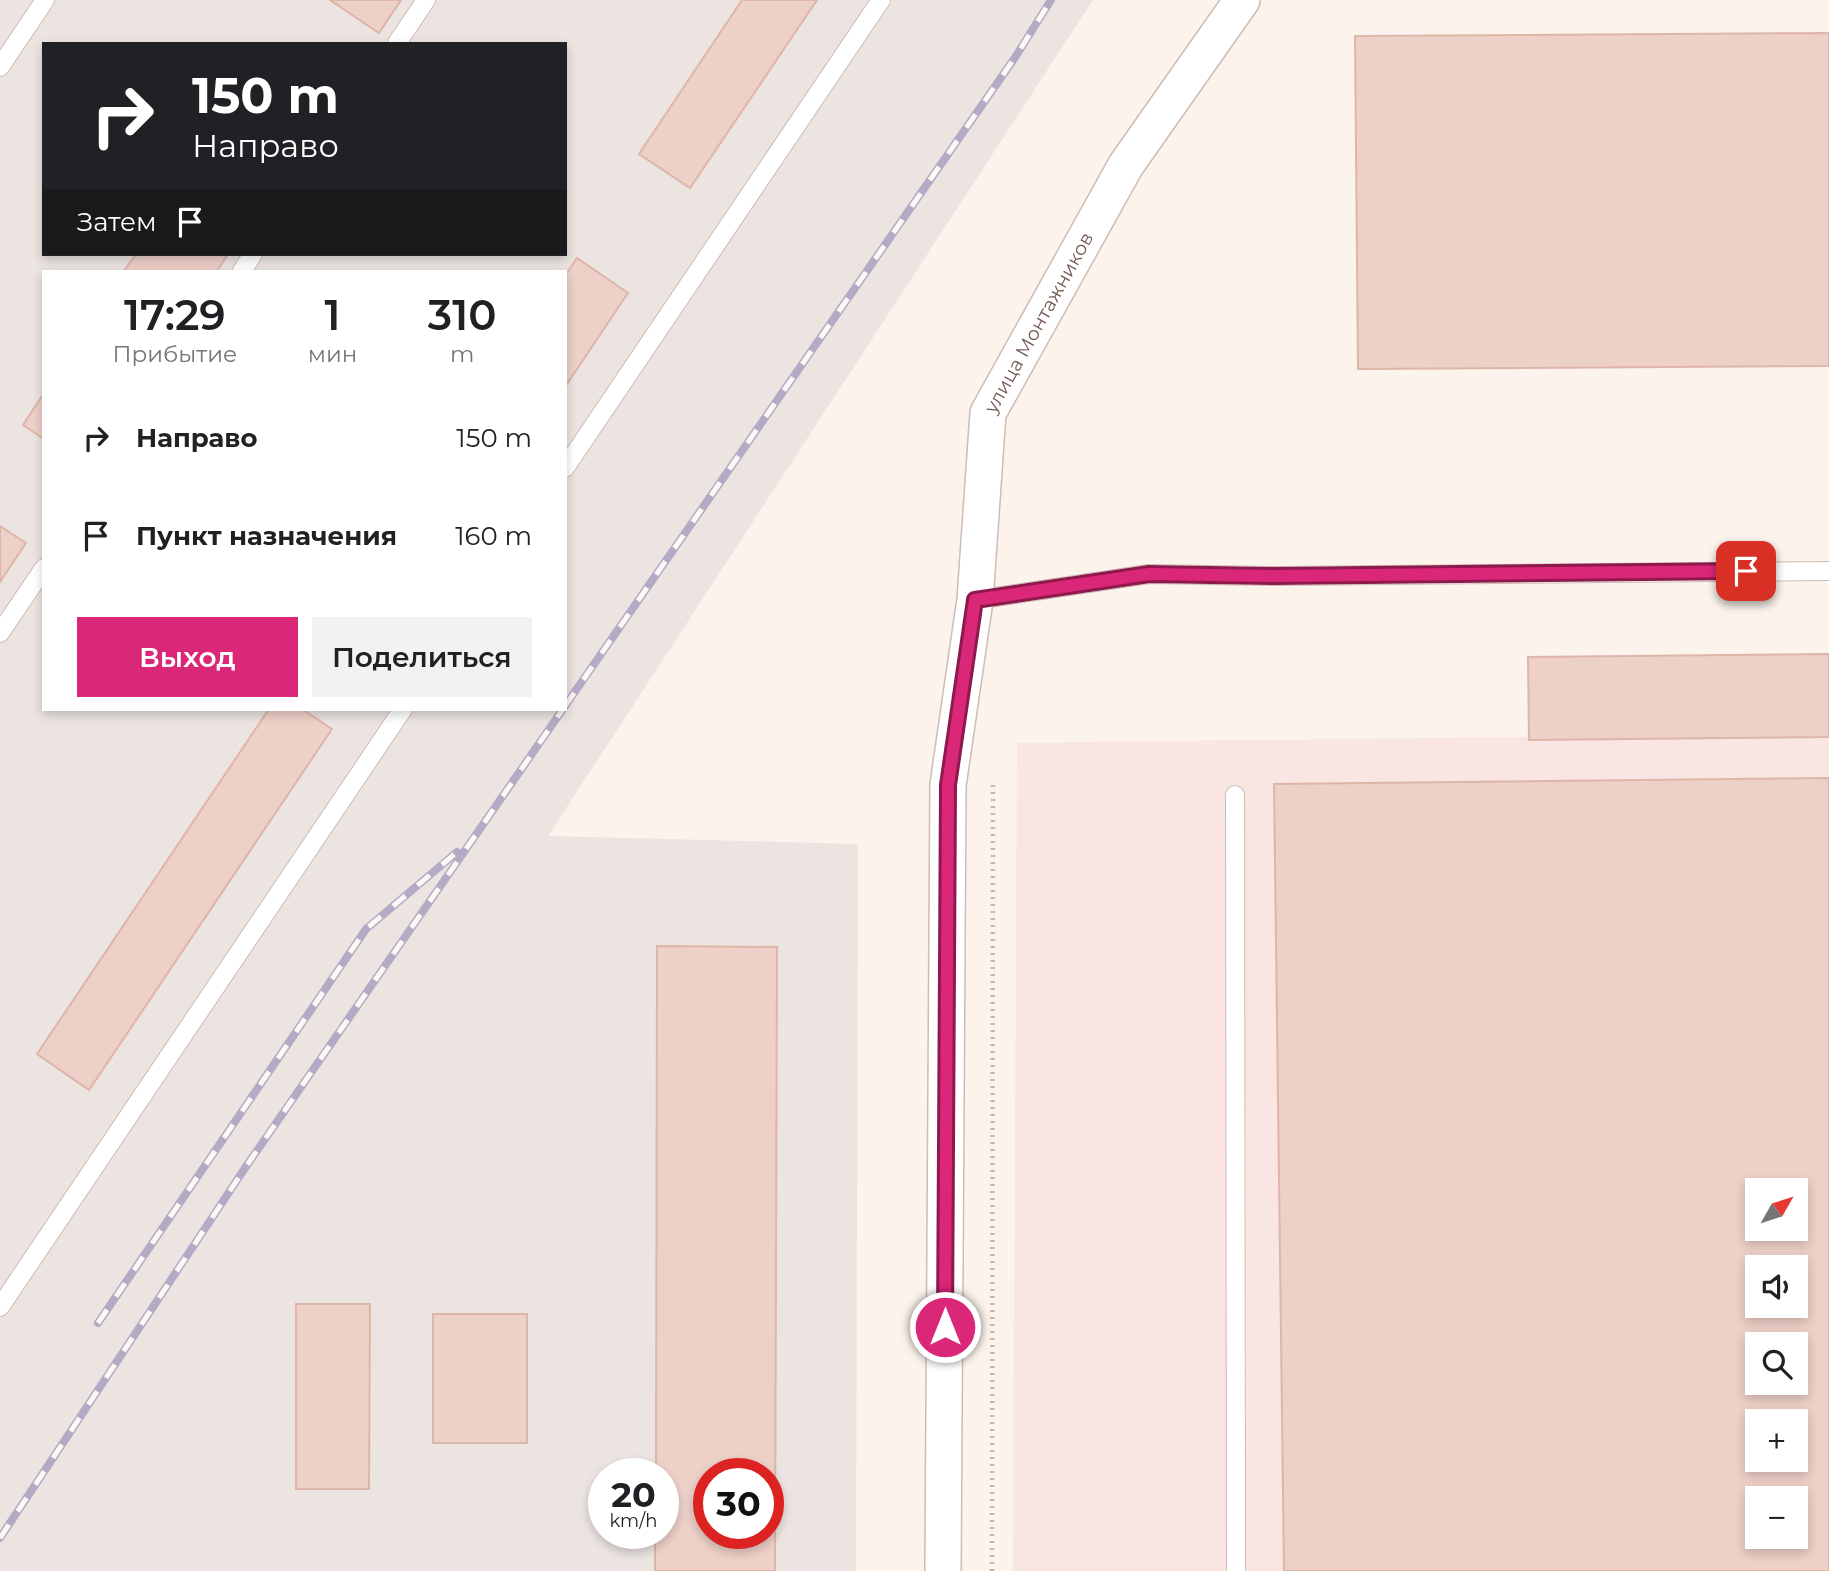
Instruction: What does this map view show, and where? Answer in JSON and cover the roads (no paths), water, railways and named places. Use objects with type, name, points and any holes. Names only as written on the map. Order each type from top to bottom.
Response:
[{"type":"street","name":"улица Монтажников","points":[[943,1571],[948,785],[975,600],[988,413],[1126,165],[1242,0]]},
{"type":"lane","points":[[0,67],[45,0]]},
{"type":"lane","points":[[398,42],[426,0]]},
{"type":"lane","points":[[567,465],[881,0]]},
{"type":"lane","points":[[975,600],[1149,574],[1289,576],[1829,570]]},
{"type":"lane","points":[[0,633],[42,571]]},
{"type":"lane","points":[[0,1307],[402,711]]},
{"type":"lane","points":[[1235,795],[1237,1571]]},
{"type":"railway","points":[[567,703],[1016,56],[1051,0]]},
{"type":"railway","points":[[0,1538],[247,1165],[562,711]]},
{"type":"railway","points":[[98,1323],[366,929],[457,852]]}]
